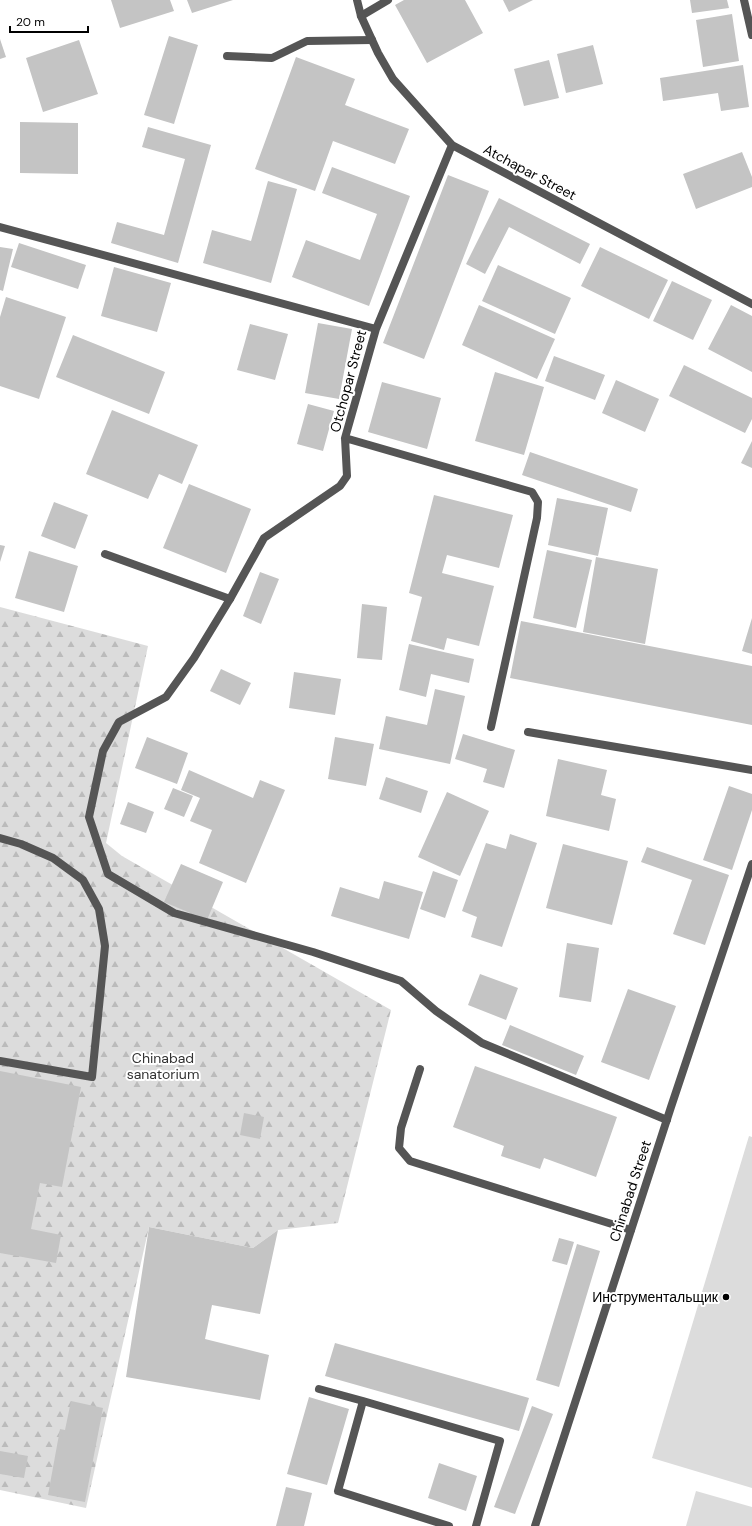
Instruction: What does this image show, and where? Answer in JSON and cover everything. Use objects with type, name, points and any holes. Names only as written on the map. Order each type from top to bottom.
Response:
[{"type":"street","name":"Atchapar Street","points":[[357,0],[361,16],[378,53],[393,79],[452,145],[752,304]]},
{"type":"street","points":[[361,16],[388,0]]},
{"type":"street","points":[[744,0],[752,35]]},
{"type":"street","points":[[227,56],[272,58],[307,41],[372,40]]},
{"type":"street","name":"Otchopar Street","points":[[452,145],[376,329],[345,438],[347,476],[340,486],[264,538],[230,599],[194,658],[166,697],[119,722],[103,750],[89,817],[108,874],[174,913],[313,952],[400,981],[436,1011],[482,1043],[667,1120]]},
{"type":"street","points":[[0,227],[376,329]]},
{"type":"street","points":[[345,438],[532,492],[538,502],[537,518],[491,727]]},
{"type":"street","points":[[105,554],[230,599]]},
{"type":"street","points":[[528,732],[752,770]]},
{"type":"street","points":[[0,838],[21,844],[53,858],[83,880],[99,909],[105,946],[92,1077],[0,1061]]},
{"type":"street","name":"Chinabad Street","points":[[535,1526],[752,864]]},
{"type":"street","points":[[420,1069],[401,1128],[399,1148],[410,1161],[631,1230]]},
{"type":"street","points":[[319,1389],[500,1441],[476,1526]]},
{"type":"street","points":[[363,1401],[338,1491],[449,1526]]},
{"type":"green space","name":"Chinabad sanatorium","points":[[0,607],[148,646],[106,843],[122,856],[391,1010],[338,1223],[278,1230],[253,1248],[149,1227],[86,1508],[0,1490]]},
{"type":"green space","name":"Инструментальщик","points":[[749,1136],[752,1137],[752,1488],[652,1458]]},
{"type":"green space","points":[[696,1491],[752,1507],[752,1526],[686,1526]]},
{"type":"building","points":[[111,0],[170,0],[174,11],[120,28]]},
{"type":"building","points":[[187,0],[233,0],[192,13]]},
{"type":"building","points":[[404,0],[465,0],[483,33],[427,63],[395,5]]},
{"type":"building","points":[[503,0],[533,0],[509,12]]},
{"type":"building","points":[[690,0],[727,0],[729,8],[692,13]]},
{"type":"building","points":[[732,14],[739,61],[703,67],[696,20]]},
{"type":"building","points":[[169,36],[198,45],[174,124],[144,115]]},
{"type":"building","points":[[0,39],[6,57],[0,59]]},
{"type":"building","points":[[79,40],[98,94],[43,112],[26,58]]},
{"type":"building","points":[[593,45],[603,84],[566,93],[557,54]]},
{"type":"building","points":[[296,57],[355,79],[345,105],[409,129],[395,164],[333,141],[315,191],[255,169]]},
{"type":"building","points":[[549,60],[559,98],[524,106],[514,69]]},
{"type":"building","points":[[743,65],[749,107],[721,111],[718,93],[663,101],[660,78]]},
{"type":"building","points":[[20,122],[78,123],[78,174],[20,173]]},
{"type":"building","points":[[148,127],[211,145],[178,263],[111,243],[117,222],[164,235],[185,159],[142,147]]},
{"type":"building","points":[[742,152],[752,177],[752,187],[696,209],[683,174]]},
{"type":"building","points":[[332,167],[410,196],[369,306],[292,277],[306,240],[360,260],[377,214],[322,193]]},
{"type":"building","points":[[448,175],[489,191],[424,359],[383,343]]},
{"type":"building","points":[[268,181],[297,189],[271,283],[203,263],[212,230],[251,241]]},
{"type":"building","points":[[499,198],[590,244],[580,264],[509,227],[485,274],[466,264]]},
{"type":"building","points":[[19,243],[86,265],[78,289],[11,267]]},
{"type":"building","points":[[0,247],[13,249],[3,291],[0,290]]},
{"type":"building","points":[[600,247],[668,280],[649,319],[581,286]]},
{"type":"building","points":[[498,265],[571,298],[555,334],[482,301]]},
{"type":"building","points":[[114,267],[171,283],[157,332],[101,316]]},
{"type":"building","points":[[672,281],[712,300],[693,340],[653,321]]},
{"type":"building","points":[[6,297],[66,317],[39,399],[0,386],[0,317]]},
{"type":"building","points":[[479,305],[555,339],[537,379],[462,345]]},
{"type":"building","points":[[731,305],[752,316],[752,372],[708,349]]},
{"type":"building","points":[[318,323],[352,329],[339,399],[305,393]]},
{"type":"building","points":[[250,324],[288,334],[275,380],[237,370]]},
{"type":"building","points":[[73,335],[165,372],[149,414],[56,377]]},
{"type":"building","points":[[554,356],[605,375],[595,400],[545,381]]},
{"type":"building","points":[[684,365],[752,398],[752,419],[745,433],[669,396]]},
{"type":"building","points":[[495,372],[544,387],[524,455],[475,441]]},
{"type":"building","points":[[616,380],[659,399],[645,432],[602,413]]},
{"type":"building","points":[[382,382],[441,398],[427,449],[368,432]]},
{"type":"building","points":[[308,404],[334,411],[323,451],[297,444]]},
{"type":"building","points":[[112,410],[198,445],[182,484],[159,474],[148,499],[86,474]]},
{"type":"building","points":[[752,441],[752,468],[741,463]]},
{"type":"building","points":[[530,452],[638,489],[631,512],[522,475]]},
{"type":"building","points":[[189,484],[251,509],[226,573],[163,548]]},
{"type":"building","points":[[434,495],[513,515],[499,568],[447,555],[442,573],[494,586],[479,646],[447,638],[444,650],[411,641],[422,597],[409,593]]},
{"type":"building","points":[[557,498],[608,508],[598,556],[548,545]]},
{"type":"building","points":[[54,502],[88,515],[75,549],[41,536]]},
{"type":"building","points":[[0,545],[5,546],[0,562]]},
{"type":"building","points":[[547,550],[592,560],[576,628],[533,618]]},
{"type":"building","points":[[29,551],[78,566],[64,612],[15,598]]},
{"type":"building","points":[[596,557],[658,569],[645,644],[583,632]]},
{"type":"building","points":[[260,572],[279,579],[261,624],[243,616]]},
{"type":"building","points":[[362,604],[387,607],[382,660],[357,658]]},
{"type":"building","points":[[752,618],[752,654],[742,651]]},
{"type":"building","points":[[521,621],[752,666],[752,725],[510,678]]},
{"type":"building","points":[[409,644],[474,659],[469,683],[431,674],[426,697],[399,690]]},
{"type":"building","points":[[221,669],[251,683],[240,705],[210,691]]},
{"type":"building","points":[[294,672],[341,679],[335,715],[289,708]]},
{"type":"building","points":[[435,689],[465,696],[450,764],[379,749],[386,716],[427,725]]},
{"type":"building","points":[[463,734],[515,750],[504,788],[483,782],[487,769],[455,759]]},
{"type":"building","points":[[147,737],[188,753],[177,784],[135,768]]},
{"type":"building","points":[[335,737],[374,744],[366,786],[328,779]]},
{"type":"building","points":[[558,759],[607,770],[601,795],[616,799],[609,831],[546,816]]},
{"type":"building","points":[[189,770],[253,798],[260,780],[285,790],[246,883],[199,863],[212,830],[190,821],[200,798],[181,790]]},
{"type":"building","points":[[386,777],[428,791],[421,813],[379,799]]},
{"type":"building","points":[[729,786],[752,794],[752,810],[732,870],[703,860]]},
{"type":"building","points":[[173,788],[193,796],[184,817],[164,809]]},
{"type":"building","points":[[447,792],[489,811],[460,876],[418,857]]},
{"type":"building","points":[[128,802],[154,812],[146,833],[120,824]]},
{"type":"building","points":[[510,834],[537,843],[502,947],[471,937],[477,917],[462,911],[486,843],[506,849]]},
{"type":"building","points":[[563,844],[628,861],[612,925],[546,908]]},
{"type":"building","points":[[647,847],[729,875],[705,945],[673,934],[692,880],[641,862]]},
{"type":"building","points":[[181,864],[223,882],[207,920],[164,902]]},
{"type":"building","points":[[433,871],[458,880],[445,918],[420,909]]},
{"type":"building","points":[[384,881],[423,892],[409,939],[331,916],[340,887],[379,899]]},
{"type":"building","points":[[567,943],[599,948],[591,1002],[559,997]]},
{"type":"building","points":[[480,974],[518,988],[506,1020],[468,1005]]},
{"type":"building","points":[[628,989],[676,1006],[649,1080],[601,1062]]},
{"type":"building","points":[[510,1025],[584,1056],[576,1075],[502,1045]]},
{"type":"building","points":[[475,1066],[617,1117],[596,1177],[544,1158],[540,1169],[501,1156],[504,1146],[453,1127]]},
{"type":"building","points":[[0,1071],[81,1087],[62,1187],[40,1183],[31,1229],[61,1235],[56,1263],[0,1253]]},
{"type":"building","points":[[244,1113],[264,1117],[260,1139],[240,1135]]},
{"type":"building","points":[[149,1227],[253,1248],[278,1230],[260,1314],[212,1305],[205,1339],[269,1355],[260,1400],[126,1377]]},
{"type":"building","points":[[559,1238],[574,1242],[567,1265],[552,1261]]},
{"type":"building","points":[[577,1244],[600,1251],[559,1387],[536,1380]]},
{"type":"building","points":[[335,1343],[529,1398],[519,1431],[325,1376]]},
{"type":"building","points":[[309,1397],[349,1409],[327,1485],[287,1474]]},
{"type":"building","points":[[71,1401],[103,1408],[85,1502],[48,1495],[60,1429],[65,1430]]},
{"type":"building","points":[[532,1406],[553,1414],[515,1514],[494,1507]]},
{"type":"building","points":[[0,1451],[28,1456],[24,1478],[0,1474]]},
{"type":"building","points":[[439,1463],[477,1476],[466,1511],[428,1498]]},
{"type":"building","points":[[286,1487],[312,1493],[304,1526],[276,1526]]},
{"type":"place","name":"Инструментальщик","points":[[726,1297]]}]
